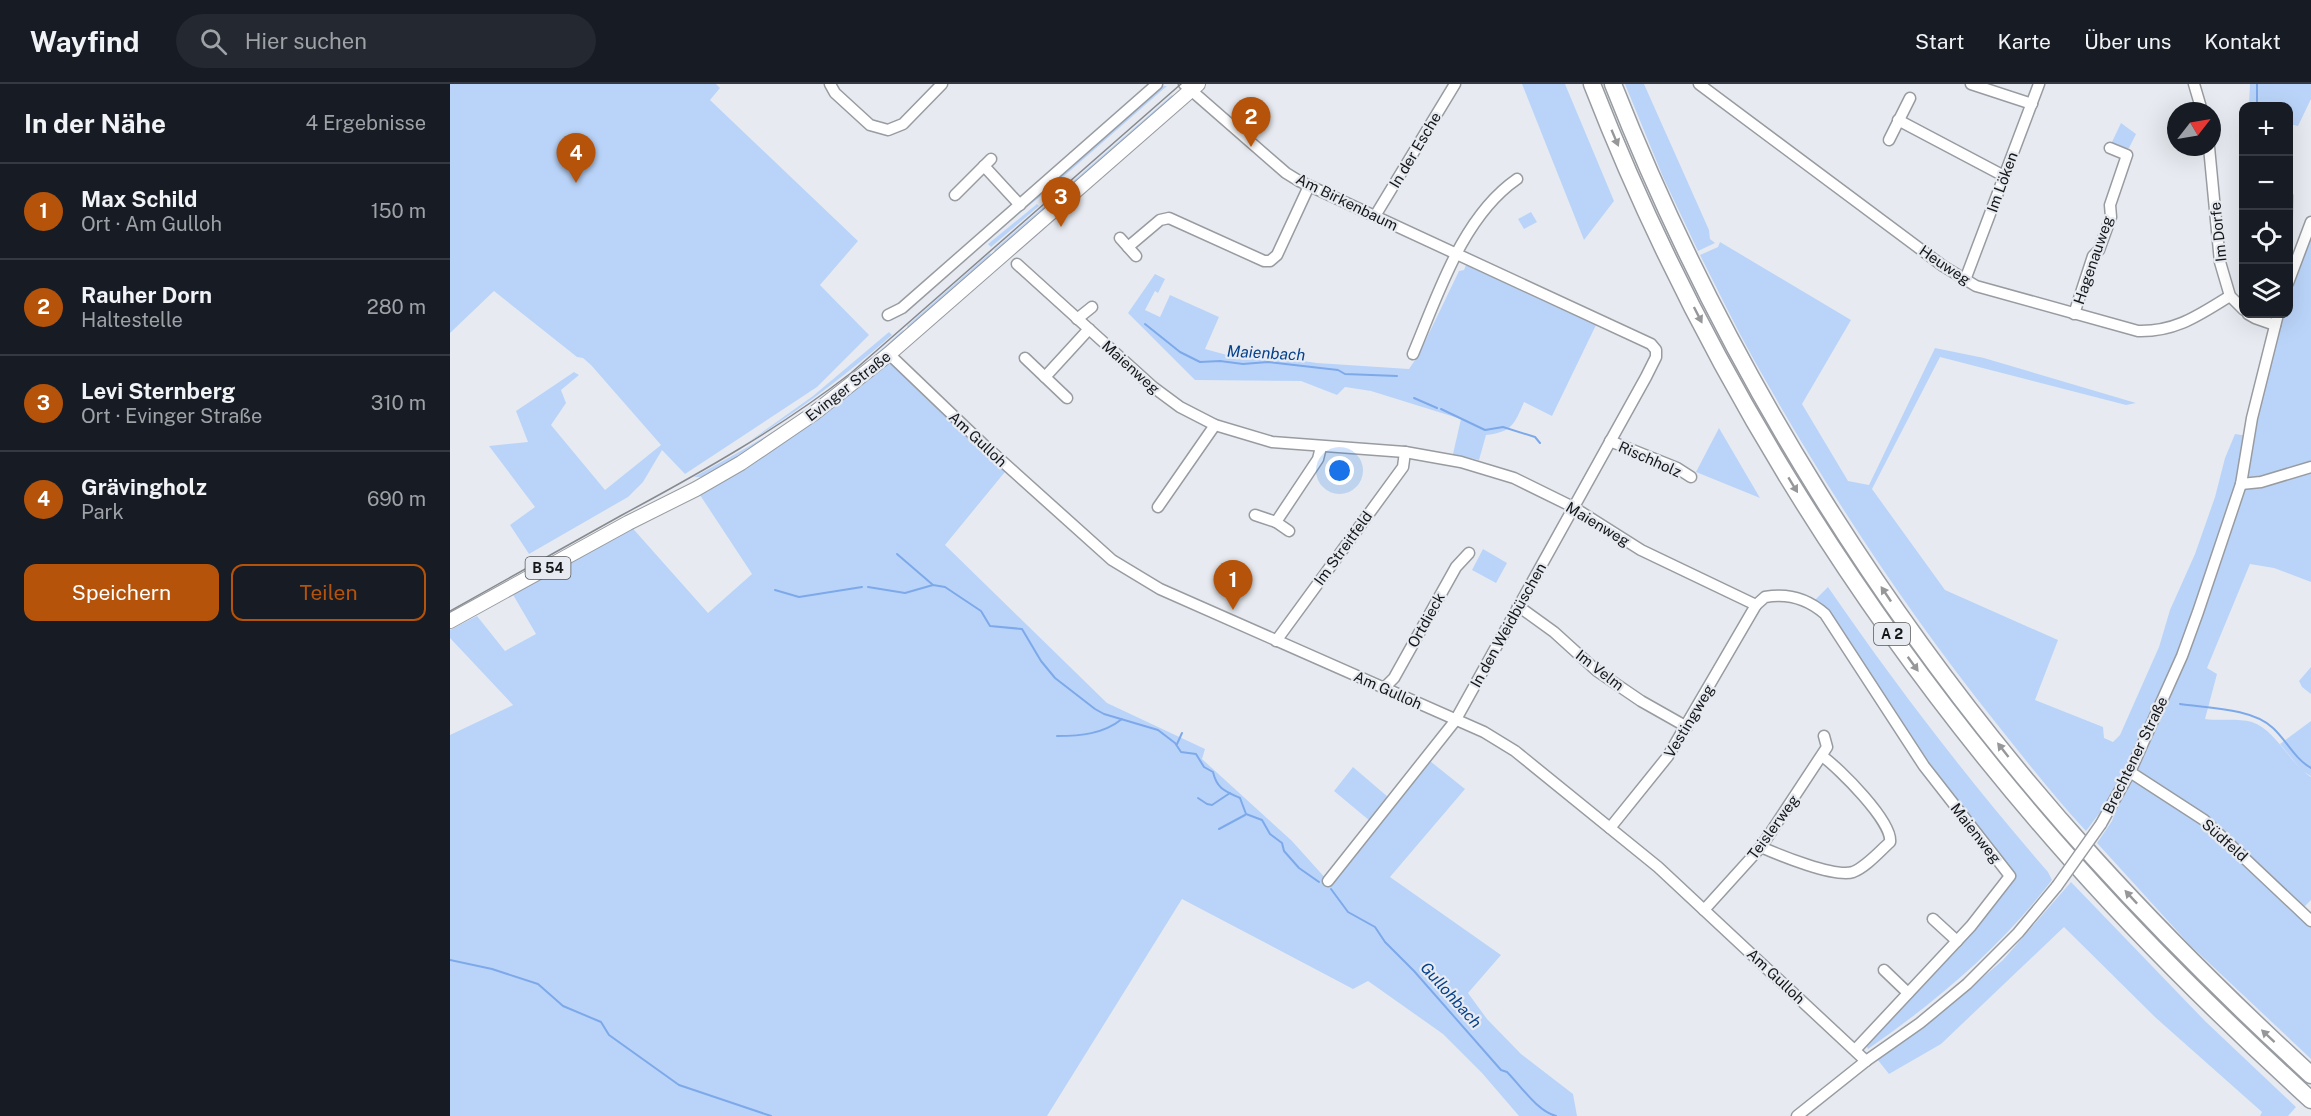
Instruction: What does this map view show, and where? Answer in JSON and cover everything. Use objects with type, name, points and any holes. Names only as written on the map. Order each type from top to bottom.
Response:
[{"type":"highway","name":"A 2","points":[[1593,84],[1664,248],[1710,338],[1796,489],[1843,564],[1897,641],[1945,707],[2001,777],[2094,885],[2218,1012],[2311,1100]]},
{"type":"highway","name":"A 2","points":[[1613,84],[1657,190],[1731,339],[1812,479],[1898,611],[1992,737],[2093,857],[2219,988],[2311,1075]]},
{"type":"main road","name":"Evinger Straße","points":[[450,621],[741,463],[813,414],[889,354],[1191,86]]},
{"type":"street","points":[[830,84],[835,93],[870,124],[888,130],[903,124],[942,84]]},
{"type":"street","points":[[888,315],[902,308],[1157,84]]},
{"type":"street","name":"In der Esche","points":[[1375,216],[1455,84]]},
{"type":"street","name":"Heuweg","points":[[1699,84],[1943,266],[1976,286],[2138,331],[2161,331],[2182,324],[2230,296]]},
{"type":"street","points":[[1971,84],[2032,104]]},
{"type":"street","name":"Im Löken","points":[[1965,280],[2039,84]]},
{"type":"street","points":[[2194,84],[2199,102]]},
{"type":"street","name":"Am Birkenbaum","points":[[1191,86],[1286,173],[1309,186],[1641,339],[1656,350]]},
{"type":"street","points":[[1889,140],[1910,98]]},
{"type":"street","points":[[1898,120],[2004,176]]},
{"type":"street","name":"Hagenauweg","points":[[2074,314],[2093,256],[2099,250],[2111,217],[2110,205],[2127,155],[2110,148]]},
{"type":"street","name":"Im Dorfe","points":[[2210,156],[2220,262],[2230,296],[2239,305]]},
{"type":"street","points":[[955,195],[977,170],[988,162],[1020,205]]},
{"type":"street","points":[[1413,354],[1456,254],[1480,214],[1499,191],[1517,179]]},
{"type":"street","points":[[1128,247],[1160,220],[1169,218],[1264,261],[1270,261],[1277,255],[1309,186]]},
{"type":"street","points":[[2293,272],[2311,222]]},
{"type":"street","points":[[1120,238],[1136,256]]},
{"type":"street","name":"Maienweg","points":[[1017,264],[1162,395],[1215,425],[1272,442],[1405,452],[1461,462],[1514,478],[1573,507],[1641,550],[1756,605],[1764,597],[1789,596],[1812,603],[1825,614],[1924,766],[2010,876],[1994,899],[1957,941]]},
{"type":"street","points":[[1077,319],[1092,308]]},
{"type":"street","points":[[2255,318],[2275,325]]},
{"type":"street","name":"Brechtener Straße","points":[[1797,1116],[1866,1061],[1920,1023],[1967,984],[2018,933],[2057,886],[2101,824],[2130,771],[2182,656],[2241,484],[2252,418],[2277,318]]},
{"type":"street","points":[[1045,377],[1089,329]]},
{"type":"street","name":"In den Weidbüschen","points":[[1328,881],[1455,721],[1656,357],[1656,350]]},
{"type":"street","name":"Am Gulloh","points":[[889,354],[984,445],[1112,560],[1160,589],[1385,687],[1455,721],[1484,732],[1508,746],[1658,867],[1866,1061]]},
{"type":"street","points":[[1025,358],[1067,398]]},
{"type":"street","points":[[1158,507],[1215,425]]},
{"type":"street","name":"Rischholz","points":[[1610,441],[1677,468],[1690,477]]},
{"type":"street","points":[[1276,522],[1318,459],[1321,447]]},
{"type":"street","name":"Im Streitfeld","points":[[1276,641],[1403,467],[1405,452]]},
{"type":"street","points":[[2241,484],[2261,482],[2311,467]]},
{"type":"street","points":[[1255,515],[1276,522],[1289,531]]},
{"type":"street","name":"Ortdieck","points":[[1385,687],[1394,678],[1456,567],[1469,553]]},
{"type":"street","name":"Vestingweg","points":[[1610,828],[1668,756],[1687,728],[1756,605]]},
{"type":"street","name":"Im Velm","points":[[1518,606],[1554,632],[1597,670],[1641,701],[1687,728]]},
{"type":"street","name":"Teislerweg","points":[[1704,910],[1761,847],[1822,756],[1827,747],[1824,736]]},
{"type":"street","points":[[1761,847],[1784,858],[1840,873],[1853,872],[1890,842],[1888,829],[1857,789],[1837,767],[1822,756]]},
{"type":"street","name":"Südfeld","points":[[2130,771],[2204,820],[2311,921]]},
{"type":"street","points":[[1855,1050],[1957,941],[1933,919]]},
{"type":"street","points":[[1884,970],[1908,993]]},
{"type":"shaded area","points":[[450,84],[716,84],[720,88],[710,100],[858,241],[820,285],[869,335],[817,387],[685,474],[662,450],[643,482],[628,497],[529,554],[510,525],[535,507],[489,446],[528,442],[516,411],[574,372],[579,375],[561,390],[566,403],[551,425],[605,490],[661,445],[591,365],[583,358],[577,357],[494,291],[450,333]]},
{"type":"shaded area","points":[[1522,84],[1565,84],[1614,201],[1584,240]]},
{"type":"shaded area","points":[[1625,84],[1644,84],[1709,230],[1710,239],[1715,243],[1698,251],[1663,177]]},
{"type":"shaded area","points":[[2250,84],[2311,84],[2311,99],[2298,126],[2293,125],[2293,102],[2249,102]]},
{"type":"shaded area","points":[[1161,86],[1167,86],[1046,192],[991,236]]},
{"type":"shaded area","points":[[1172,95],[1174,97],[996,252],[994,250]]},
{"type":"shaded area","points":[[2121,123],[2136,134],[2129,148],[2125,149],[2111,144]]},
{"type":"shaded area","points":[[1037,204],[1039,206],[991,247],[988,244]]},
{"type":"shaded area","points":[[1531,212],[1537,222],[1524,229],[1518,219]]},
{"type":"shaded area","points":[[2311,223],[2311,582],[2274,568],[2250,564],[2207,668],[2217,674],[2205,719],[2247,721],[2261,726],[2311,777],[2311,900],[2301,910],[2202,822],[2311,925],[2311,1059],[2189,944],[2097,843],[2112,821],[2129,774],[2086,831],[2040,778],[1962,680],[1898,592],[1809,454],[1747,347],[1700,255],[1718,247],[1720,242],[1851,320],[1802,404],[1848,481],[1869,485],[1935,348],[1984,358],[2136,403],[2126,405],[1940,357],[1872,489],[1945,590],[2058,640],[2035,700],[2103,727],[2104,738],[2113,742],[2120,735],[2159,647],[2170,610],[2195,554],[2215,497],[2225,458],[2235,434],[2248,436],[2278,318],[2293,318],[2293,274]]},
{"type":"shaded area","points":[[990,253],[992,256],[909,329],[907,326]]},
{"type":"shaded area","points":[[1466,265],[1597,323],[1552,416],[1524,402],[1511,426],[1502,432],[1486,435],[1479,460],[1453,454],[1461,419],[1371,391],[1345,387],[1337,395],[1301,381],[1195,380],[1128,313],[1155,274],[1165,279],[1158,293],[1155,291],[1145,310],[1160,317],[1170,295],[1219,317],[1205,349],[1238,358],[1269,356],[1317,363],[1409,369],[1419,354],[1459,271],[1464,270]]},
{"type":"shaded area","points":[[903,330],[905,332],[846,384],[749,452],[701,477],[694,477],[769,435],[812,406],[848,379]]},
{"type":"shaded area","points":[[889,332],[892,335],[840,378],[747,443],[813,396]]},
{"type":"shaded area","points":[[889,354],[1009,467],[945,545],[1107,703],[1205,749],[1202,759],[1292,841],[1328,881],[1376,826],[1334,791],[1353,767],[1395,803],[1430,761],[1465,789],[1390,877],[1501,955],[1468,993],[1487,1019],[1521,1054],[1573,1094],[1577,1116],[1519,1116],[1482,1073],[1443,1034],[1368,981],[1353,989],[1182,899],[1047,1116],[450,1116],[450,735],[513,705],[450,638],[450,630],[477,616],[505,651],[536,634],[512,593],[628,523],[708,613],[752,574],[696,489]]},
{"type":"shaded area","points":[[1719,428],[1760,498],[1696,472]]},
{"type":"shaded area","points":[[1483,549],[1507,563],[1496,583],[1472,570]]},
{"type":"shaded area","points":[[1828,587],[1934,732],[2048,872],[2052,880],[2011,928],[1967,972],[1919,1012],[1868,1049],[1864,1040],[2010,876],[1812,603]]},
{"type":"shaded area","points":[[2311,667],[2311,694],[2302,687],[2299,681]]},
{"type":"shaded area","points":[[2311,721],[2311,776],[2302,771],[2280,744]]},
{"type":"shaded area","points":[[2071,882],[2205,1021],[2296,1107],[2288,1116],[2260,1116],[2262,1112],[2156,1018],[2064,927],[1941,1044],[1889,1074],[1877,1059],[1939,1015],[2003,960]]},
{"type":"waterway","points":[[2257,84],[2257,102]]},
{"type":"waterway","name":"Maienbach","points":[[1145,324],[1180,352],[1200,362],[1220,361],[1243,364],[1268,362],[1338,370],[1345,374],[1397,376]]},
{"type":"waterway","name":"Maienbach","points":[[1414,398],[1437,408]]},
{"type":"waterway","name":"Maienbach","points":[[1441,409],[1485,430],[1503,427],[1535,437],[1540,443]]},
{"type":"waterway","points":[[897,554],[933,585]]},
{"type":"waterway","name":"Gullohbach","points":[[868,587],[905,593],[933,585],[945,587],[981,611],[990,626],[1022,629],[1041,661],[1055,678],[1095,709],[1104,714],[1158,730],[1175,743],[1181,752],[1196,754],[1204,767],[1213,772],[1219,786],[1240,798],[1246,814],[1262,820],[1270,834],[1282,843],[1284,851],[1299,868],[1319,882]]},
{"type":"waterway","name":"Gullohbach","points":[[775,590],[799,597],[862,587]]},
{"type":"waterway","name":"Maienbach","points":[[2180,704],[2229,710],[2254,716],[2273,728],[2311,768]]},
{"type":"waterway","points":[[1057,736],[1091,733],[1107,728],[1122,719]]},
{"type":"waterway","points":[[1177,744],[1182,733]]},
{"type":"waterway","points":[[1198,798],[1212,805],[1230,793]]},
{"type":"waterway","points":[[1219,829],[1245,815]]},
{"type":"waterway","name":"Gullohbach","points":[[1331,889],[1348,912],[1375,927],[1385,942],[1414,971],[1501,1070],[1507,1072],[1542,1109],[1556,1116]]},
{"type":"waterway","points":[[450,960],[492,969],[538,984],[563,1006],[601,1022],[609,1035],[679,1085],[771,1116]]},
{"type":"tram line","points":[[450,611],[711,466],[824,393],[851,373],[1181,84]]},
{"type":"place","name":"Rauher Dorn","points":[[1251,147]]},
{"type":"place","name":"Grävingholz","points":[[576,183]]},
{"type":"place","name":"Levi Sternberg","points":[[1061,227]]},
{"type":"place","name":"Max Schild","points":[[1233,610]]}]
